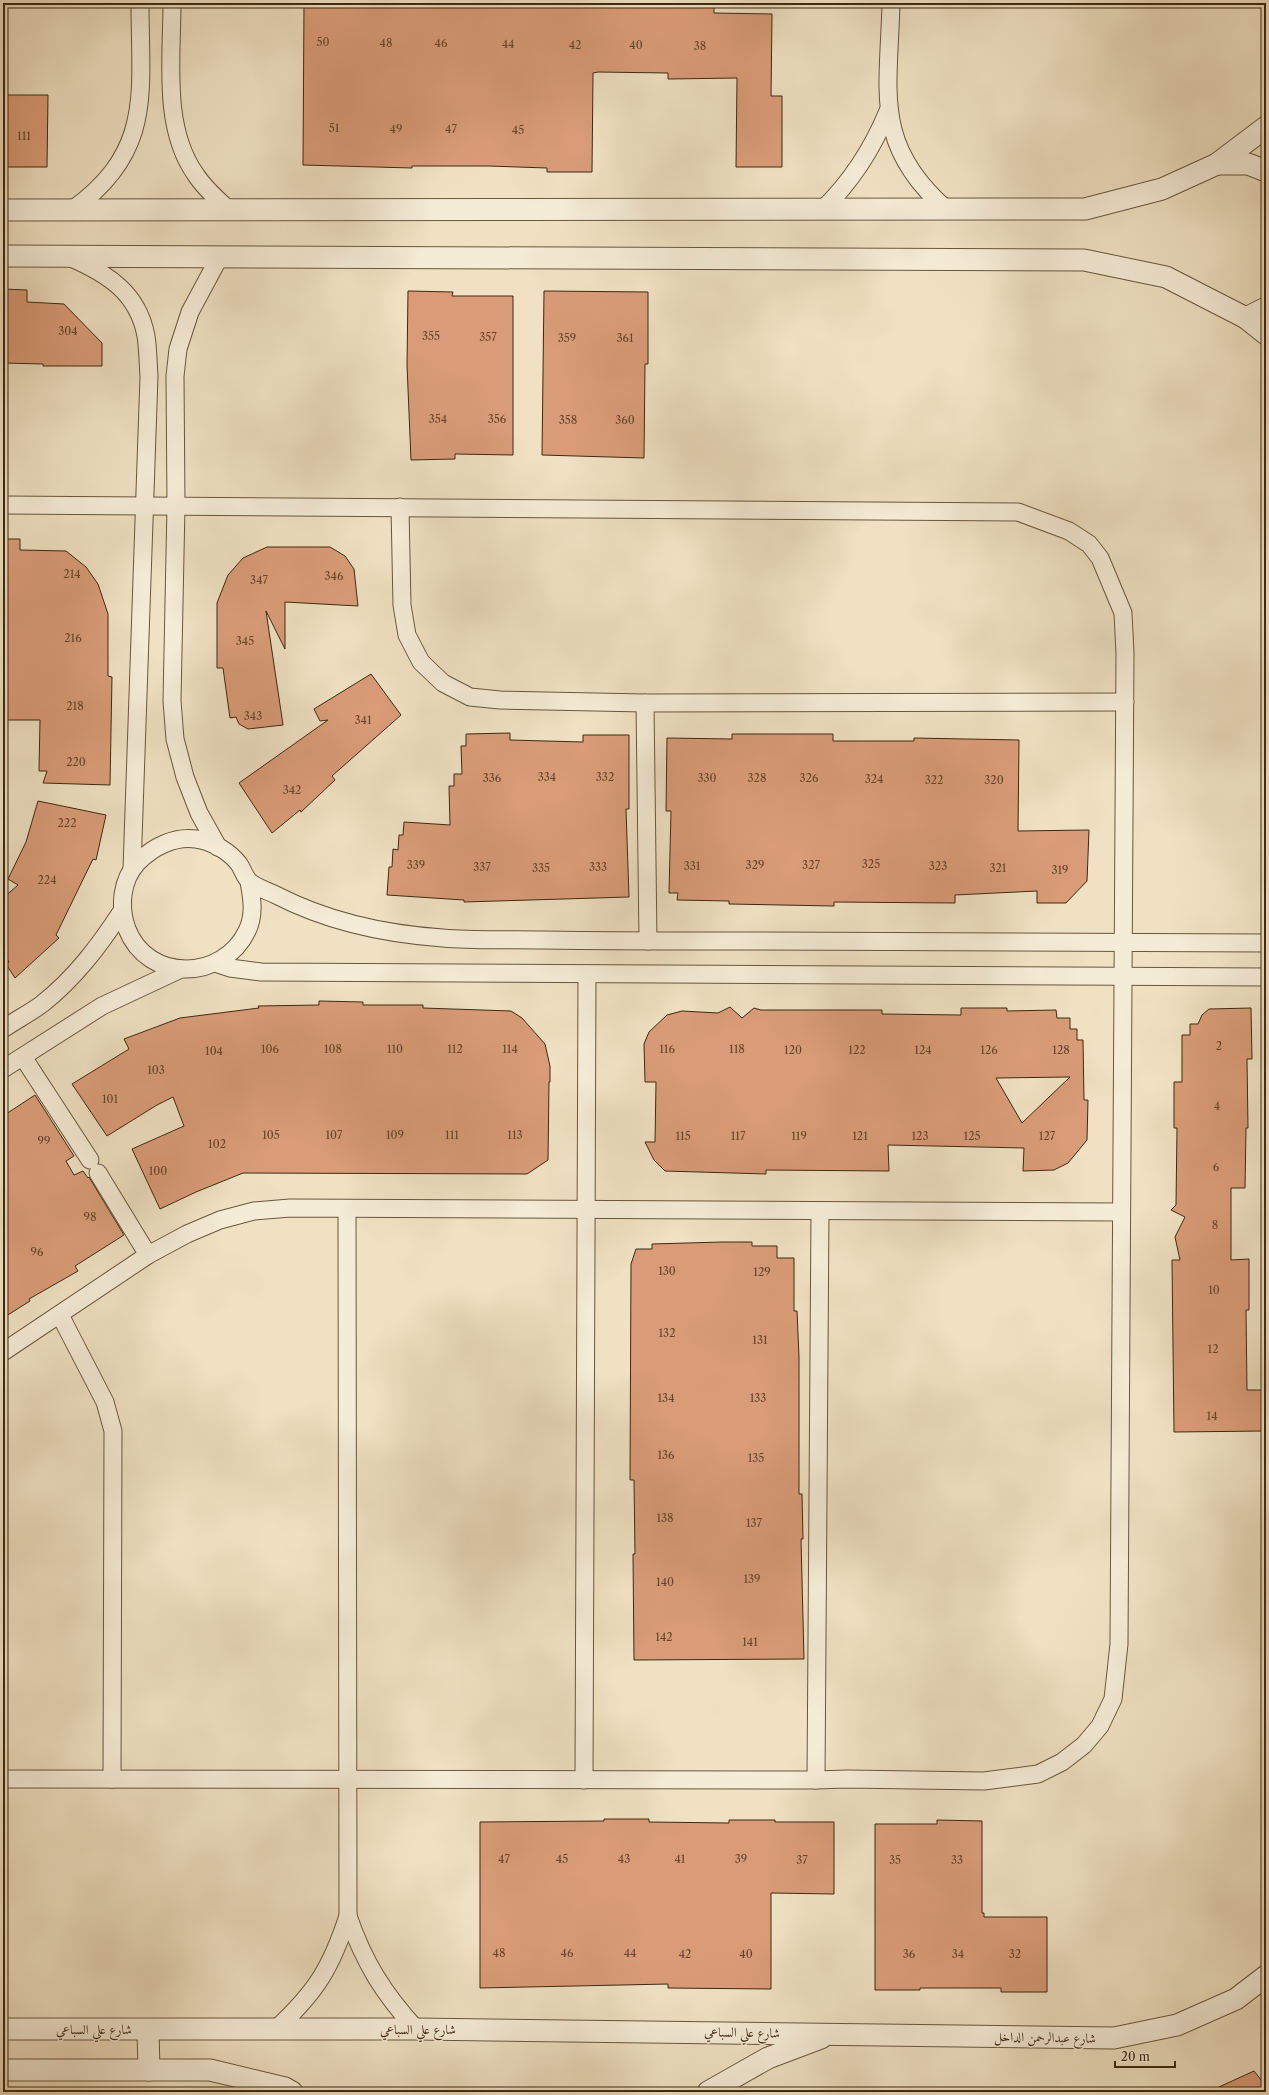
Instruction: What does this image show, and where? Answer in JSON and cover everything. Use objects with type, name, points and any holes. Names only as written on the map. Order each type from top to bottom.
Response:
[{"type":"street","points":[[72,210],[93,194],[110,176],[124,154],[134,130],[140,105],[140,3]]},
{"type":"street","points":[[172,3],[172,104],[175,129],[183,153],[195,174],[210,194],[229,210]]},
{"type":"street","points":[[891,3],[888,111],[893,134],[902,156],[924,188],[947,210]]},
{"type":"street","points":[[822,210],[839,193],[868,155],[888,111]]},
{"type":"street","points":[[3,210],[1085,209],[1162,189],[1217,164],[1266,127]]},
{"type":"street","points":[[1217,164],[1248,164],[1266,171]]},
{"type":"street","points":[[3,256],[1084,260],[1166,277],[1246,318],[1266,334]]},
{"type":"street","points":[[65,256],[88,265],[115,281],[136,310],[146,336],[149,376],[132,868],[123,889],[122,911],[128,932],[141,951],[159,963],[181,969],[199,969],[215,963],[235,949],[248,929],[253,905],[249,882],[237,862],[218,847],[196,839],[171,841],[149,851],[132,868]]},
{"type":"street","points":[[218,847],[199,813],[185,777],[175,739],[172,701],[176,506],[175,376],[178,349],[190,312],[220,256]]},
{"type":"street","points":[[1246,318],[1266,308]]},
{"type":"street","points":[[3,505],[1018,512],[1069,532],[1089,544],[1100,558],[1123,613],[1125,653],[1119,1644],[1113,1699],[1100,1726],[1084,1745],[1062,1762],[1038,1774],[984,1781],[847,1779],[3,1779]]},
{"type":"street","points":[[400,507],[402,605],[407,635],[421,662],[443,683],[470,697],[500,700],[645,703],[1125,702]]},
{"type":"street","points":[[645,703],[648,941]]},
{"type":"street","points":[[249,882],[309,910],[344,922],[394,934],[446,938],[648,941],[1266,942]]},
{"type":"street","points":[[3,1029],[42,1004],[72,977],[99,946],[122,911]]},
{"type":"street","points":[[215,963],[230,968],[261,972],[1266,977]]},
{"type":"street","points":[[3,1069],[102,1006],[181,969]]},
{"type":"street","points":[[584,1780],[587,974]]},
{"type":"street","points":[[23,1057],[94,1167],[148,1256]]},
{"type":"street","points":[[3,1352],[148,1256],[187,1234],[213,1223],[254,1211],[290,1208],[1122,1212]]},
{"type":"street","points":[[276,2029],[301,2006],[322,1979],[337,1948],[348,1916],[347,1209]]},
{"type":"street","points":[[816,1780],[820,1211]]},
{"type":"street","points":[[60,1315],[105,1402],[113,1431],[112,1779]]},
{"type":"street","points":[[348,1916],[359,1947],[374,1977],[393,2005],[416,2029]]},
{"type":"street","name":"شارع عبدالرحمن الداخل","points":[[833,2033],[1114,2038],[1177,2025],[1236,1999],[1266,1976]]},
{"type":"street","name":"شارع علي السباعي","points":[[3,2029],[416,2029],[833,2033]]},
{"type":"street","points":[[148,2030],[148,2070]]},
{"type":"street","points":[[708,2092],[768,2058],[833,2033]]},
{"type":"street","points":[[3,2070],[210,2070],[285,2088],[292,2092]]},
{"type":"building","points":[[304,3],[661,3],[661,7],[714,7],[714,13],[772,14],[771,96],[782,96],[782,167],[736,167],[737,78],[668,79],[668,73],[598,72],[593,73],[592,172],[547,172],[547,168],[488,166],[412,166],[412,168],[303,165]]},
{"type":"building","points":[[3,95],[48,95],[47,167],[3,167]]},
{"type":"building","points":[[3,289],[27,290],[27,302],[64,304],[102,343],[102,366],[43,366],[43,364],[3,363]]},
{"type":"building","points":[[408,291],[453,292],[452,296],[513,296],[513,455],[455,454],[455,459],[411,460],[407,365]]},
{"type":"building","points":[[544,291],[648,292],[648,364],[645,364],[644,458],[542,455]]},
{"type":"building","points":[[3,539],[20,539],[20,550],[66,551],[86,567],[98,584],[108,614],[108,676],[112,677],[110,785],[43,783],[47,771],[39,771],[40,720],[3,720]]},
{"type":"building","points":[[267,547],[330,547],[345,556],[354,569],[358,606],[285,602],[285,649],[266,611],[283,725],[248,729],[239,724],[236,717],[230,718],[223,668],[217,668],[217,603],[228,575],[243,558]]},
{"type":"building","points":[[371,674],[401,715],[332,776],[335,780],[301,812],[300,810],[272,833],[239,783],[328,720],[320,721],[314,709]]},
{"type":"building","points":[[510,733],[510,740],[583,742],[583,735],[629,735],[629,809],[626,809],[629,897],[464,902],[464,900],[387,895],[389,867],[392,867],[393,849],[398,850],[399,835],[403,835],[404,822],[450,825],[449,786],[454,786],[454,774],[462,774],[461,746],[466,746],[466,734]]},
{"type":"building","points":[[732,734],[833,734],[833,741],[914,741],[914,738],[1019,740],[1018,831],[1089,830],[1087,881],[1066,903],[1037,903],[1037,891],[955,895],[955,903],[834,902],[834,906],[729,904],[729,901],[677,900],[678,893],[669,893],[671,811],[666,811],[667,738],[732,739]]},
{"type":"building","points":[[38,801],[106,815],[96,860],[93,859],[56,935],[59,938],[15,978],[6,964],[9,962],[3,952],[3,898],[18,885],[8,879],[26,842]]},
{"type":"building","points":[[319,1001],[363,1002],[363,1005],[423,1005],[423,1008],[511,1011],[522,1018],[545,1044],[550,1066],[548,1160],[527,1174],[243,1173],[196,1192],[160,1209],[132,1149],[184,1126],[173,1097],[157,1105],[107,1136],[72,1084],[129,1049],[124,1039],[180,1018],[259,1008],[258,1006],[319,1005]]},
{"type":"building","points":[[730,1007],[742,1018],[754,1008],[761,1010],[882,1010],[882,1014],[961,1015],[961,1008],[1007,1008],[1007,1011],[1056,1010],[1057,1018],[1070,1018],[1070,1029],[1077,1029],[1077,1040],[1083,1040],[1084,1100],[1088,1100],[1087,1140],[1068,1163],[1054,1170],[1023,1171],[1024,1148],[888,1145],[889,1171],[766,1170],[766,1174],[665,1171],[654,1160],[645,1142],[655,1142],[656,1082],[645,1082],[644,1044],[649,1032],[667,1015],[682,1011],[718,1013]],"holes":[[[1070,1077],[1022,1123],[996,1078]]]},
{"type":"building","points":[[1251,1008],[1252,1059],[1247,1059],[1248,1128],[1246,1128],[1245,1188],[1231,1188],[1231,1260],[1249,1259],[1249,1310],[1246,1310],[1247,1390],[1266,1390],[1266,1431],[1174,1432],[1172,1260],[1180,1260],[1175,1237],[1185,1217],[1171,1210],[1176,1205],[1177,1128],[1174,1128],[1174,1082],[1182,1082],[1182,1035],[1190,1035],[1190,1024],[1198,1024],[1202,1015],[1209,1009]]},
{"type":"building","points":[[35,1095],[74,1156],[66,1161],[74,1175],[83,1171],[88,1178],[89,1177],[124,1235],[75,1266],[78,1271],[29,1299],[30,1301],[3,1318],[3,1116]]},
{"type":"building","points":[[752,1242],[752,1246],[777,1246],[777,1258],[794,1258],[794,1311],[797,1311],[799,1357],[799,1494],[802,1494],[803,1539],[801,1539],[804,1659],[634,1660],[634,1480],[630,1480],[631,1264],[636,1249],[652,1249],[652,1244]]},
{"type":"building","points":[[604,1819],[649,1819],[649,1822],[729,1823],[729,1820],[775,1820],[775,1822],[834,1822],[834,1894],[771,1893],[771,1989],[668,1988],[668,1984],[480,1988],[480,1822],[604,1821]]},
{"type":"building","points":[[937,1820],[982,1821],[982,1913],[984,1913],[984,1917],[1047,1917],[1047,1992],[1001,1992],[1001,1988],[920,1988],[920,1990],[875,1990],[875,1824],[937,1824]]},
{"type":"building","points":[[1254,2071],[1266,2086],[1266,2092],[1208,2092]]}]
